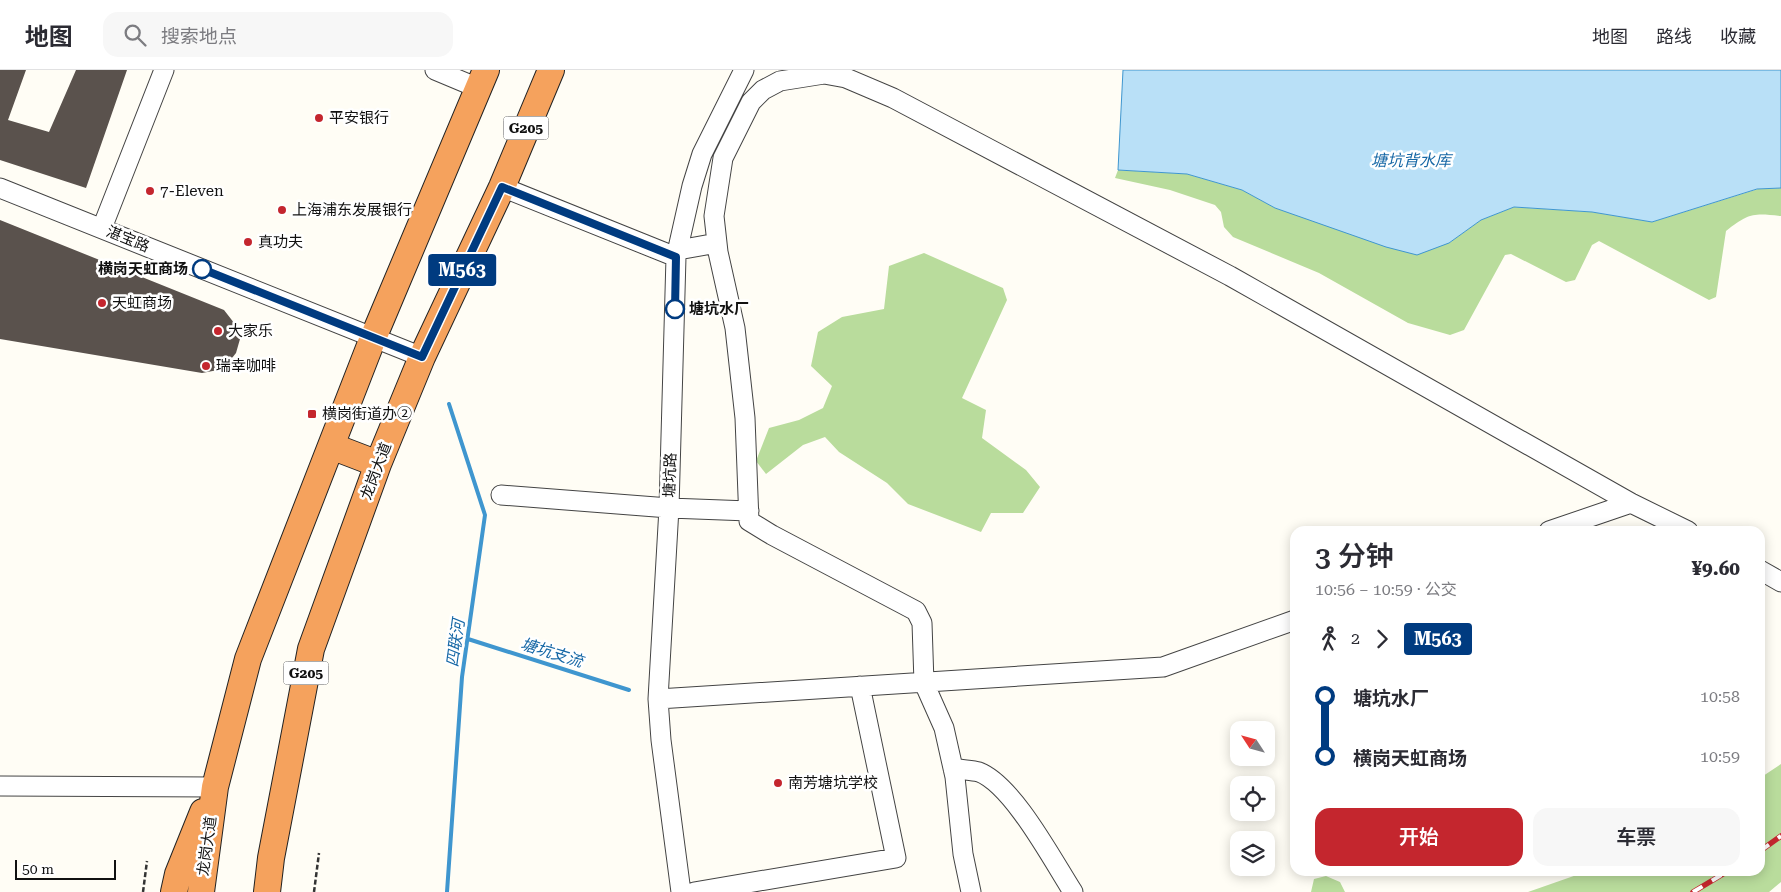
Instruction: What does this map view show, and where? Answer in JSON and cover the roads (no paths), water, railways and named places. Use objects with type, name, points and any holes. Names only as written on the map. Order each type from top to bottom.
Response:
[{"type":"highway","name":"龙岗大道","points":[[267,892],[271,858],[311,648],[378,464],[422,357],[502,187],[551,70]]},
{"type":"highway","name":"龙岗大道","points":[[201,892],[215,787],[248,659],[374,337],[482,79]]},
{"type":"highway","points":[[331,446],[378,464]]},
{"type":"highway","points":[[174,892],[178,874],[195,828],[215,787]]},
{"type":"street","points":[[102,228],[164,70]]},
{"type":"street","points":[[435,70],[482,79]]},
{"type":"street","name":"塘坑路","points":[[681,892],[661,740],[658,699],[669,508],[677,254],[692,186],[702,154],[744,70]]},
{"type":"street","points":[[971,892],[963,854],[953,768],[944,728],[924,683],[922,623],[916,610],[772,535],[749,521],[745,418],[736,328],[717,243],[714,216],[723,158],[751,102],[763,90],[780,81],[824,74],[846,78],[893,98],[1230,276],[1631,502],[1678,526]]},
{"type":"street","points":[[502,187],[677,254],[717,243]]},
{"type":"street","name":"湛宝路","points":[[0,188],[422,357]]},
{"type":"street","points":[[501,495],[669,508],[749,511]]},
{"type":"street","points":[[1563,526],[1631,502]]},
{"type":"street","points":[[1765,573],[1781,582]]},
{"type":"street","points":[[658,699],[1163,667],[1290,622]]},
{"type":"street","points":[[694,892],[896,858],[860,686]]},
{"type":"street","points":[[953,768],[979,772],[990,778],[1006,793],[1022,813],[1073,892]]},
{"type":"street","points":[[0,786],[215,787]]},
{"type":"water","name":"塘坑背水库","points":[[1123,70],[1781,70],[1781,188],[1757,189],[1652,222],[1592,212],[1514,207],[1481,220],[1449,243],[1417,255],[1386,247],[1275,208],[1242,190],[1187,174],[1118,170]]},
{"type":"waterway","name":"四联河","points":[[447,892],[462,677],[485,515],[449,404]]},
{"type":"waterway","name":"塘坑支流","points":[[468,639],[629,690]]},
{"type":"railway","points":[[1765,847],[1781,836]]},
{"type":"railway","points":[[1693,892],[1720,876]]},
{"type":"place","name":"平安银行","points":[[319,118]]},
{"type":"place","name":"7-Eleven","points":[[150,191]]},
{"type":"place","name":"上海浦东发展银行","points":[[282,210]]},
{"type":"place","name":"真功夫","points":[[248,242]]},
{"type":"place","name":"横岗天虹商场","points":[[202,269]]},
{"type":"place","name":"天虹商场","points":[[102,303]]},
{"type":"place","name":"塘坑水厂","points":[[675,309]]},
{"type":"place","name":"大家乐","points":[[218,331]]},
{"type":"place","name":"瑞幸咖啡","points":[[206,366]]},
{"type":"place","name":"横岗街道办②","points":[[312,414]]},
{"type":"place","name":"南芳塘坑学校","points":[[778,783]]}]
